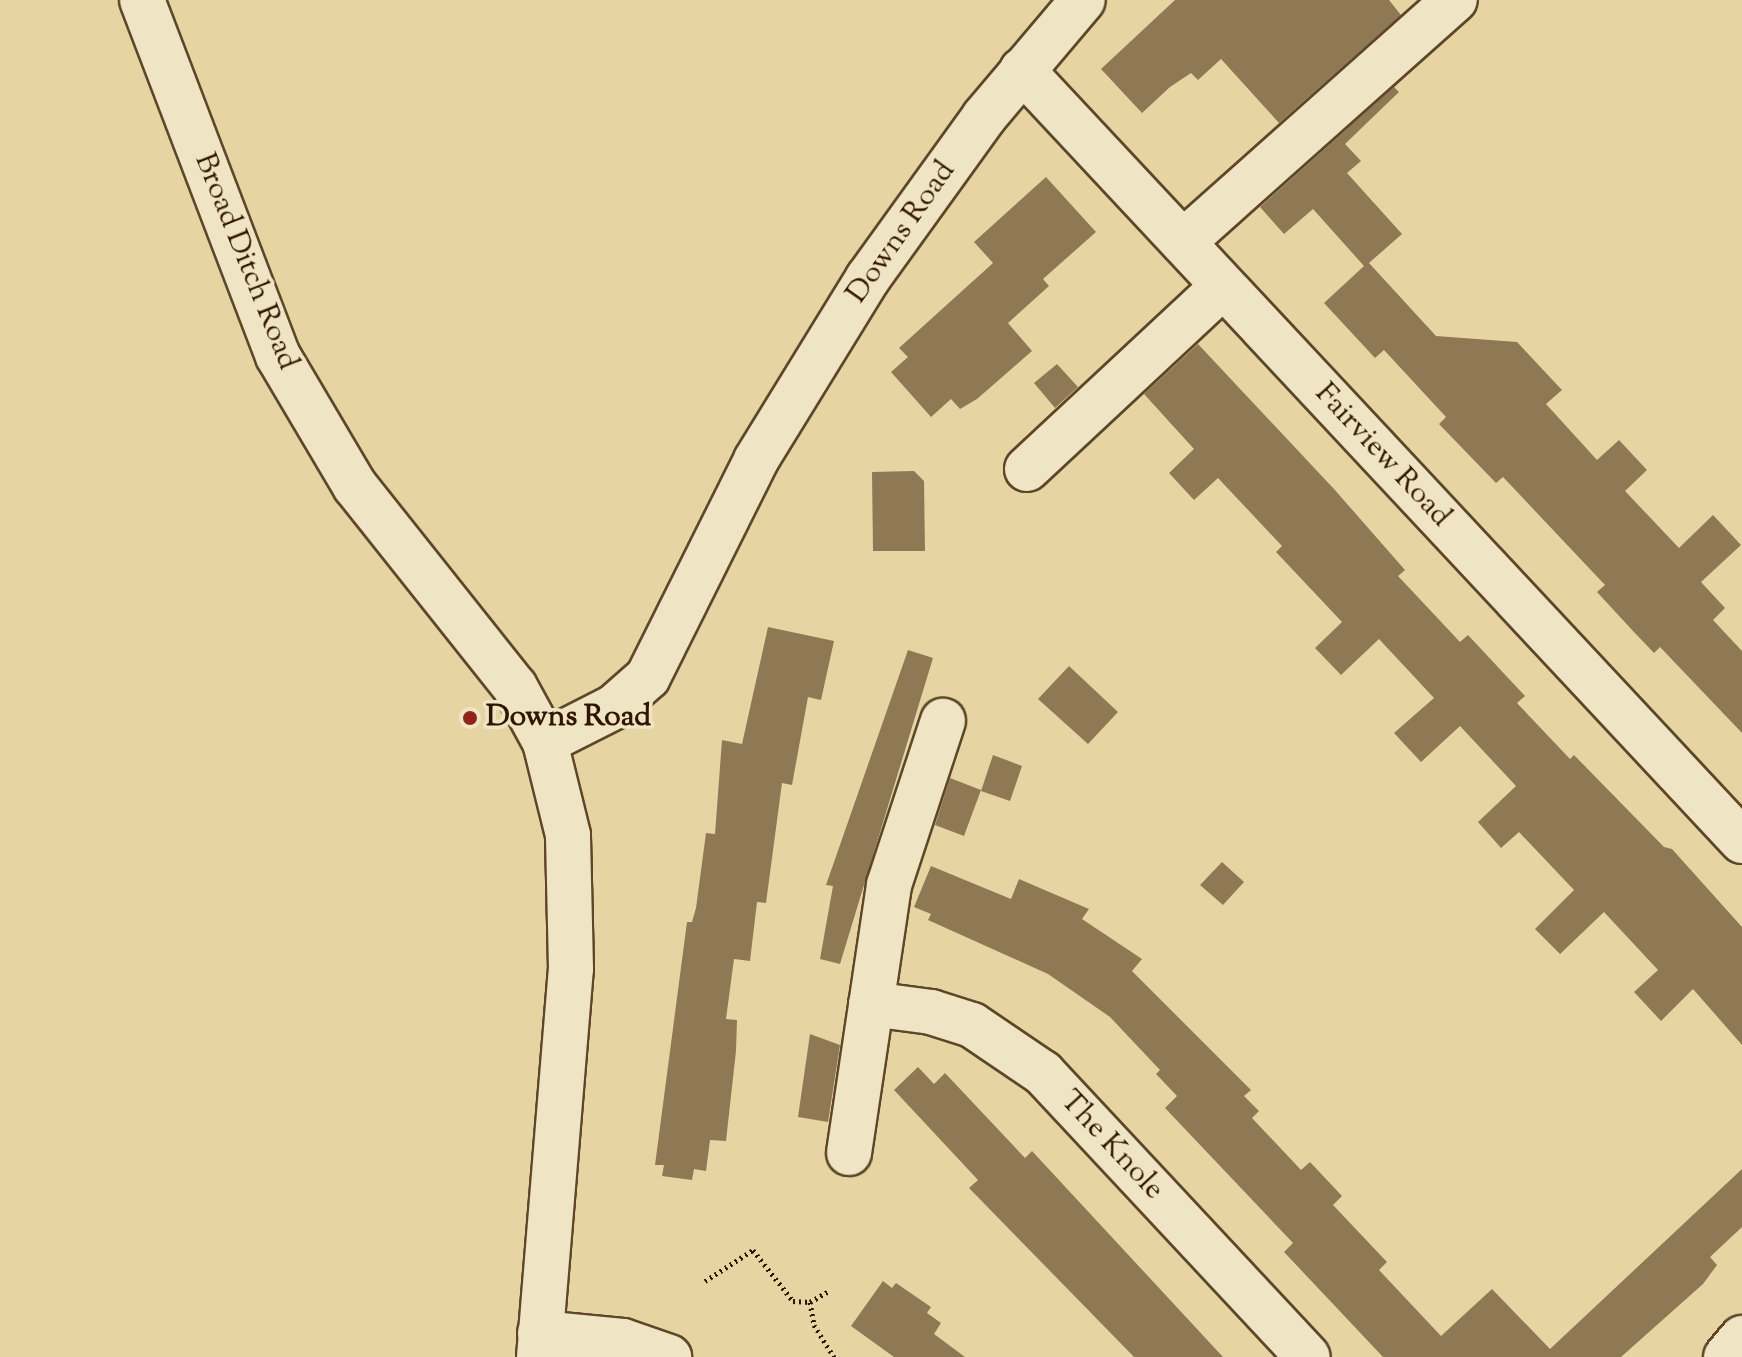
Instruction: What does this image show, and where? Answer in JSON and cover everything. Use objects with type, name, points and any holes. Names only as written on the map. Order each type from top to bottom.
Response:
[{"type":"street","name":"Broad Ditch Road","points":[[142,0],[278,356],[355,486],[515,687],[545,742]]},
{"type":"street","name":"Downs Road","points":[[545,742],[622,702],[648,677],[775,427],[892,241],[1022,70],[1083,0]]},
{"type":"street","points":[[1183,242],[1455,0]]},
{"type":"street","name":"Fairview Road","points":[[1022,70],[1742,841]]},
{"type":"street","points":[[1027,469],[1223,286]]},
{"type":"street","points":[[849,1153],[889,885],[943,721]]},
{"type":"street","points":[[545,742],[568,835],[571,969],[540,1345],[623,1341],[669,1357]]},
{"type":"street","name":"The Knole","points":[[871,1004],[931,1012],[972,1025],[1043,1073],[1308,1357]]},
{"type":"street","points":[[1726,1357],[1742,1338]]},
{"type":"path","points":[[705,1281],[753,1250],[793,1301],[810,1302],[829,1291]]},
{"type":"path","points":[[810,1302],[814,1325],[834,1357]]},
{"type":"building","points":[[1175,0],[1389,0],[1401,15],[1279,123],[1221,59],[1198,80],[1191,73],[1170,87],[1142,113],[1101,69]]},
{"type":"building","points":[[1394,87],[1399,92],[1345,144],[1361,161],[1347,173],[1402,234],[1369,263],[1436,336],[1517,342],[1562,390],[1546,404],[1597,460],[1619,440],[1647,470],[1625,491],[1679,548],[1713,515],[1741,545],[1701,582],[1725,608],[1713,620],[1742,651],[1742,733],[1660,647],[1654,653],[1633,631],[1597,592],[1605,585],[1503,477],[1496,483],[1439,424],[1446,417],[1384,350],[1375,358],[1324,303],[1364,266],[1313,209],[1284,234],[1260,207]]},
{"type":"building","points":[[1046,177],[1096,232],[1043,279],[1049,286],[1008,323],[1032,351],[977,399],[960,409],[951,399],[931,417],[891,372],[908,357],[899,348],[993,263],[974,242]]},
{"type":"building","points":[[1198,344],[1405,570],[1398,576],[1460,642],[1468,635],[1525,696],[1517,703],[1570,759],[1574,755],[1664,847],[1672,849],[1742,927],[1742,1045],[1693,989],[1661,1021],[1634,992],[1658,970],[1604,912],[1560,954],[1535,929],[1574,890],[1519,832],[1501,848],[1478,822],[1516,786],[1460,726],[1421,762],[1394,733],[1434,698],[1379,639],[1341,675],[1315,648],[1342,622],[1276,552],[1282,546],[1218,478],[1194,500],[1169,473],[1194,449],[1144,394]]},
{"type":"building","points":[[1057,364],[1078,387],[1055,408],[1034,383]]},
{"type":"building","points":[[914,471],[924,481],[925,551],[873,551],[872,472]]},
{"type":"building","points":[[768,627],[834,641],[821,700],[808,697],[792,785],[782,783],[766,903],[757,902],[750,961],[734,959],[726,1019],[737,1020],[736,1051],[726,1141],[710,1140],[706,1171],[694,1169],[692,1180],[662,1176],[664,1165],[655,1165],[687,922],[692,922],[696,908],[706,833],[715,834],[722,740],[742,744]]},
{"type":"building","points":[[908,650],[933,658],[840,964],[820,959],[833,886],[826,885]]},
{"type":"building","points":[[1069,666],[1118,712],[1088,744],[1038,699]]},
{"type":"building","points":[[993,755],[1022,766],[1010,801],[981,791]]},
{"type":"building","points":[[950,778],[981,790],[964,836],[935,825]]},
{"type":"building","points":[[1222,862],[1244,882],[1223,905],[1200,885]]},
{"type":"building","points":[[931,866],[1011,899],[1019,879],[1089,909],[1082,919],[1142,959],[1132,971],[1251,1090],[1244,1096],[1259,1111],[1252,1118],[1301,1170],[1310,1162],[1342,1196],[1333,1205],[1387,1262],[1379,1270],[1441,1336],[1492,1289],[1550,1349],[1742,1169],[1742,1227],[1710,1257],[1717,1265],[1703,1284],[1621,1357],[1383,1357],[1284,1252],[1293,1243],[1165,1108],[1177,1096],[1156,1074],[1160,1070],[1110,1017],[1048,974],[928,920],[931,914],[914,907]]},
{"type":"building","points":[[810,1034],[840,1045],[828,1122],[798,1117]]},
{"type":"building","points":[[918,1067],[934,1084],[945,1073],[1025,1158],[1032,1151],[1223,1357],[1134,1357],[969,1188],[978,1180],[894,1090]]},
{"type":"building","points":[[883,1281],[892,1288],[896,1283],[931,1307],[927,1313],[941,1323],[934,1334],[965,1357],[894,1357],[851,1326]]},
{"type":"place","name":"Downs Road","points":[[470,718]]}]
